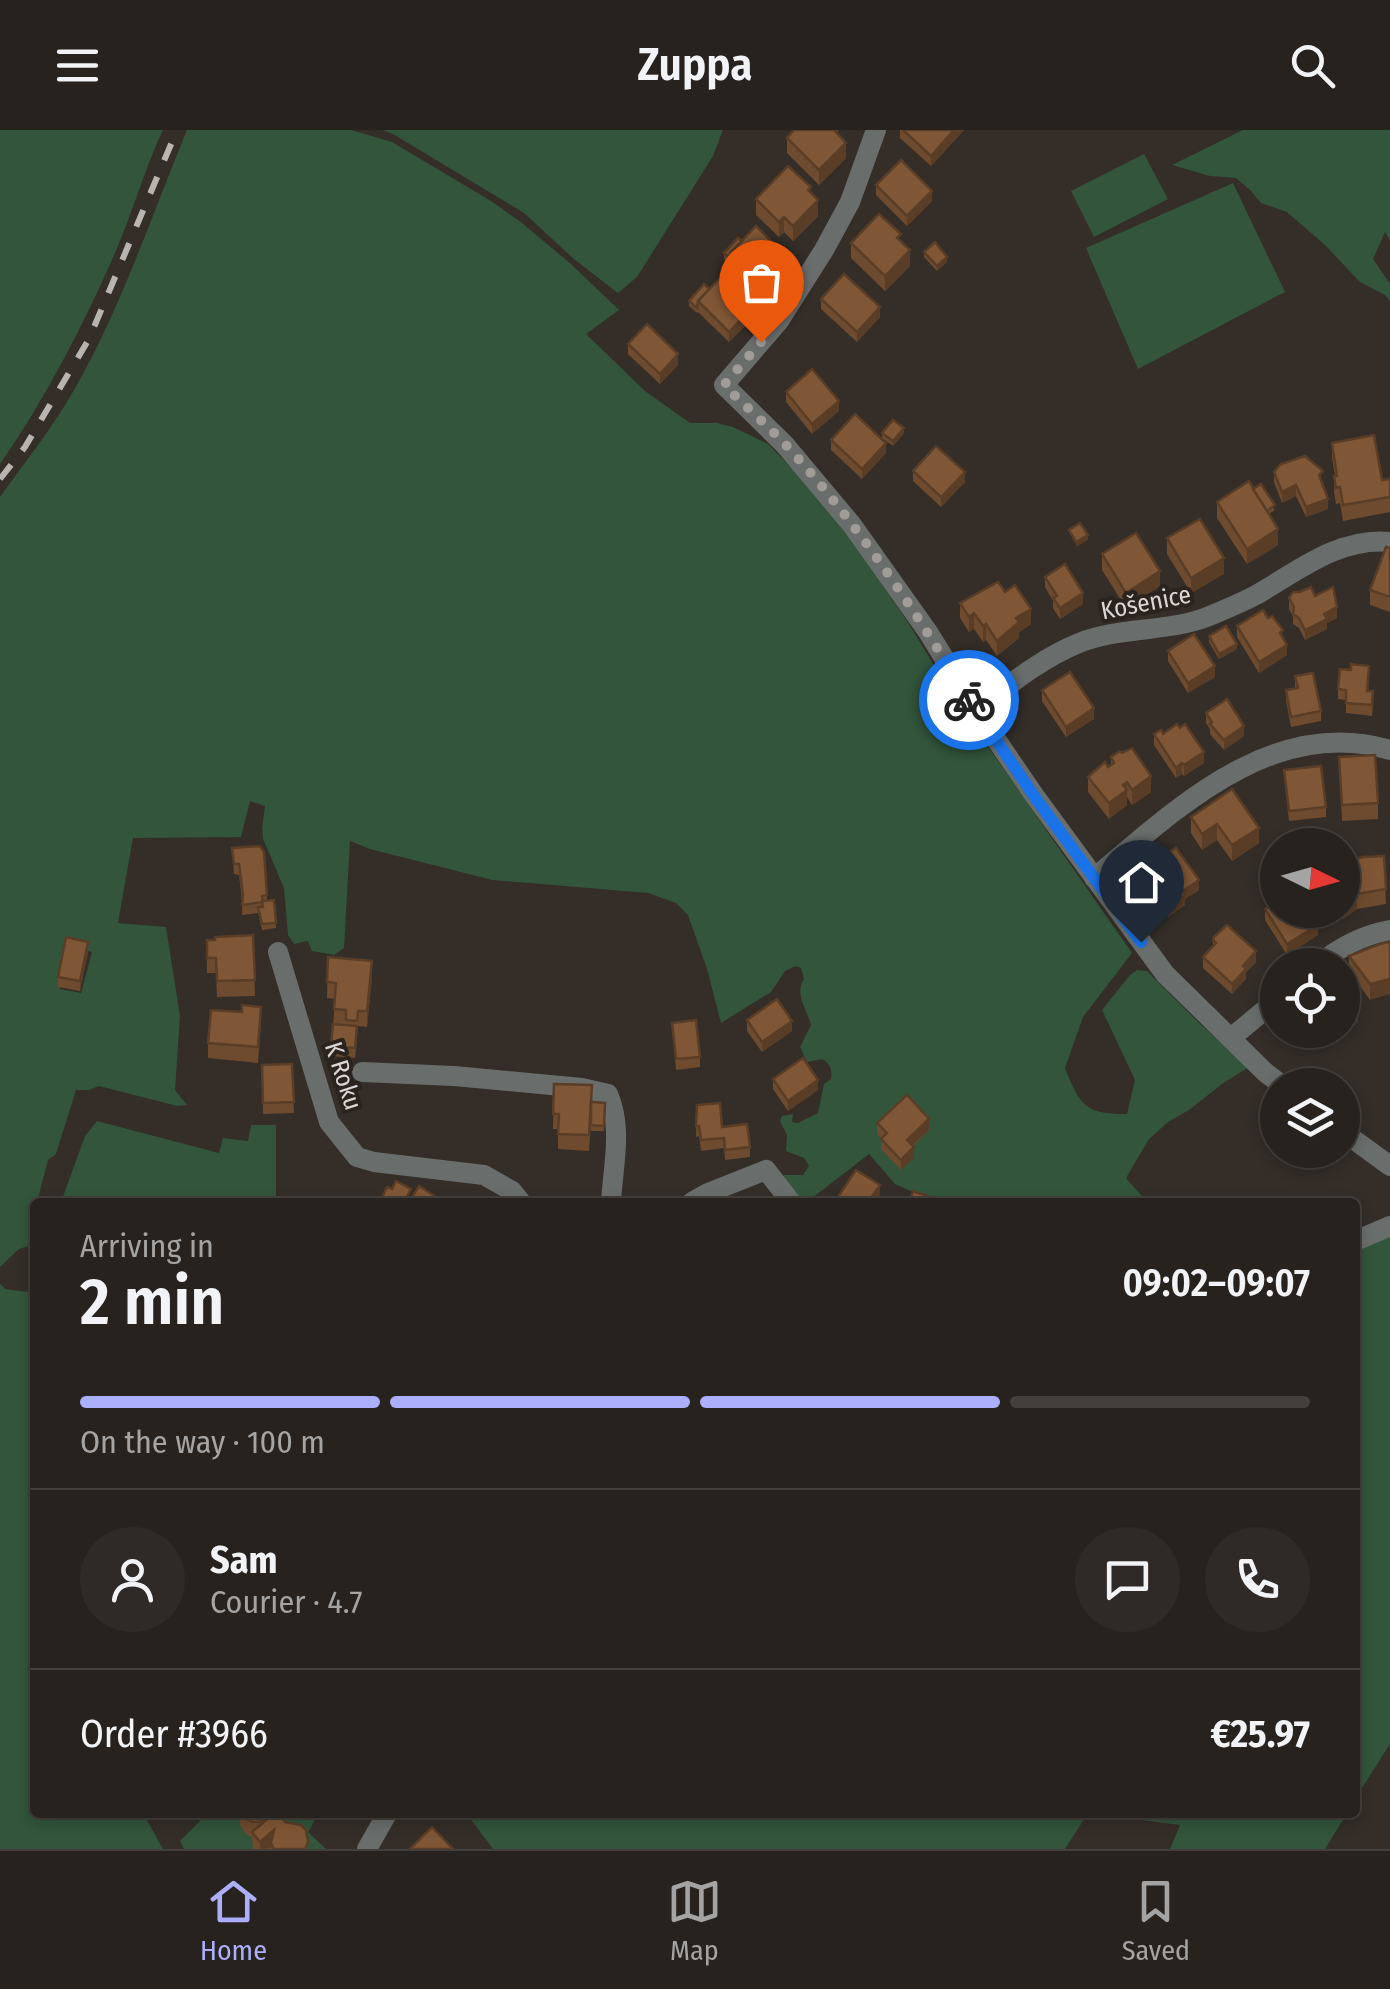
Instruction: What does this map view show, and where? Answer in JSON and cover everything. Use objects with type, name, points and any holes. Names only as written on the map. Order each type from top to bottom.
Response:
[{"type":"street","points":[[876,130],[850,202],[824,250],[779,321],[724,385],[785,445],[852,525],[928,632],[976,710],[1164,974],[1262,1068]]},
{"type":"street","name":"Košenice","points":[[976,710],[1041,661],[1084,641],[1203,619],[1343,547],[1390,542]]},
{"type":"street","points":[[1094,878],[1184,804],[1260,758],[1308,745],[1349,742],[1390,750]]},
{"type":"street","points":[[1341,948],[1390,930]]},
{"type":"street","name":"K Roku","points":[[278,952],[329,1122],[357,1157],[484,1175],[517,1198]]},
{"type":"street","points":[[1232,1037],[1260,1014]]},
{"type":"street","points":[[362,1072],[454,1076],[608,1094],[616,1130],[612,1198]]},
{"type":"street","points":[[1360,1145],[1390,1166]]},
{"type":"street","points":[[700,1198],[766,1170],[787,1198]]},
{"type":"street","points":[[1360,1238],[1390,1226]]},
{"type":"street","points":[[367,1849],[385,1818]]},
{"type":"green space","points":[[0,130],[163,130],[90,307],[48,387],[0,464]]},
{"type":"green space","points":[[187,130],[351,130],[392,142],[491,201],[571,264],[619,310],[586,334],[645,391],[690,423],[733,427],[768,444],[812,489],[860,552],[952,695],[1132,953],[1083,1017],[1065,1068],[1080,1099],[1102,1112],[1127,1114],[1135,1080],[1102,1010],[1137,970],[1147,971],[1249,1067],[1149,1139],[1126,1178],[1147,1198],[926,1198],[895,1184],[869,1154],[812,1198],[796,1198],[783,1175],[803,1175],[809,1166],[804,1158],[786,1151],[787,1135],[780,1121],[782,1116],[793,1114],[792,1122],[798,1123],[818,1113],[824,1084],[831,1079],[829,1065],[822,1059],[807,1062],[800,1047],[811,1025],[801,996],[801,968],[785,971],[771,992],[721,1023],[688,915],[676,903],[648,893],[492,880],[350,841],[344,948],[334,955],[312,951],[308,941],[294,944],[288,935],[284,888],[263,839],[265,806],[250,801],[241,837],[133,838],[118,923],[166,927],[180,1016],[175,1090],[187,1105],[177,1106],[99,1086],[76,1090],[56,1154],[48,1160],[38,1198],[30,1198],[30,1246],[19,1249],[0,1267],[0,497],[74,390],[121,295]],"holes":[[[69,946],[92,952],[81,993],[60,989]]]},
{"type":"green space","points":[[383,130],[723,130],[713,156],[637,277],[618,293],[524,213]]},
{"type":"green space","points":[[1243,130],[1390,130],[1390,241],[1385,232],[1373,259],[1390,284],[1390,301],[1360,282],[1287,212],[1261,203],[1236,178],[1210,176],[1172,165]]},
{"type":"green space","points":[[1144,154],[1168,199],[1094,237],[1071,191]]},
{"type":"green space","points":[[1233,183],[1285,292],[1138,369],[1086,248]]},
{"type":"green space","points":[[97,1121],[219,1153],[223,1138],[248,1141],[251,1125],[276,1125],[276,1198],[62,1198],[85,1136]]},
{"type":"green space","points":[[1390,1232],[1390,1744],[1360,1791],[1360,1243]]},
{"type":"green space","points":[[0,1284],[5,1289],[27,1292],[30,1289],[30,1818],[146,1818],[163,1849],[0,1849]]},
{"type":"green space","points":[[203,1818],[316,1818],[308,1832],[326,1849],[184,1849],[180,1841]]},
{"type":"green space","points":[[470,1818],[1085,1818],[1065,1849],[493,1849]]},
{"type":"green space","points":[[1136,1818],[1344,1818],[1325,1849],[1170,1849],[1180,1825]]},
{"type":"building","points":[[794,130],[836,130],[846,143],[819,170],[787,138]]},
{"type":"building","points":[[903,130],[954,130],[931,156]]},
{"type":"building","points":[[901,160],[932,191],[907,216],[876,185]]},
{"type":"building","points":[[788,166],[811,187],[808,190],[818,200],[793,226],[784,217],[779,222],[756,199]]},
{"type":"building","points":[[879,214],[901,234],[897,238],[910,250],[885,276],[851,243]]},
{"type":"building","points":[[756,226],[786,256],[760,282],[757,278],[753,283],[730,253]]},
{"type":"building","points":[[738,238],[742,241],[730,258],[724,253]]},
{"type":"building","points":[[935,242],[947,257],[937,266],[924,252]]},
{"type":"building","points":[[844,274],[880,307],[857,332],[821,299]]},
{"type":"building","points":[[722,276],[753,308],[729,332],[698,301]]},
{"type":"building","points":[[704,284],[709,289],[697,308],[689,301]]},
{"type":"building","points":[[647,324],[678,354],[660,374],[628,344]]},
{"type":"building","points":[[812,369],[839,401],[812,424],[786,392]]},
{"type":"building","points":[[855,414],[886,443],[862,469],[831,440]]},
{"type":"building","points":[[893,420],[904,428],[893,441],[882,433]]},
{"type":"building","points":[[1374,435],[1382,480],[1390,479],[1390,497],[1343,505],[1340,487],[1336,488],[1332,443]]},
{"type":"building","points":[[936,446],[965,472],[941,497],[913,471]]},
{"type":"building","points":[[1305,456],[1323,471],[1319,475],[1328,499],[1306,507],[1296,485],[1282,492],[1274,472],[1281,464]]},
{"type":"building","points":[[1249,481],[1278,529],[1247,549],[1217,502]]},
{"type":"building","points":[[1261,484],[1275,505],[1267,511],[1253,489]]},
{"type":"building","points":[[1200,519],[1224,558],[1191,578],[1167,538]]},
{"type":"building","points":[[1080,523],[1088,535],[1076,542],[1069,530]]},
{"type":"building","points":[[1136,533],[1160,571],[1126,593],[1102,554]]},
{"type":"building","points":[[1386,547],[1390,548],[1390,597],[1370,590]]},
{"type":"building","points":[[1065,564],[1083,593],[1060,608],[1045,577]]},
{"type":"building","points":[[998,582],[1005,592],[1015,585],[1031,609],[1016,618],[1019,622],[997,641],[986,624],[983,626],[974,613],[969,617],[960,603]]},
{"type":"building","points":[[1311,587],[1315,596],[1333,587],[1337,607],[1324,614],[1327,619],[1305,630],[1293,614],[1289,598],[1293,592]]},
{"type":"building","points":[[1263,610],[1283,630],[1280,633],[1287,645],[1259,662],[1237,626]]},
{"type":"building","points":[[1226,626],[1237,644],[1219,654],[1209,636]]},
{"type":"building","points":[[1194,634],[1215,666],[1188,683],[1168,651]]},
{"type":"building","points":[[1351,664],[1369,666],[1367,691],[1373,691],[1372,705],[1346,703],[1346,690],[1338,689],[1340,669],[1351,670]]},
{"type":"building","points":[[1070,672],[1094,708],[1066,727],[1042,690]]},
{"type":"building","points":[[1313,673],[1321,711],[1291,717],[1286,690],[1298,688],[1295,676]]},
{"type":"building","points":[[1227,699],[1244,726],[1224,740],[1206,713]]},
{"type":"building","points":[[1177,724],[1180,728],[1185,724],[1204,752],[1176,768],[1154,734],[1161,730],[1163,734]]},
{"type":"building","points":[[1132,748],[1151,776],[1132,790],[1127,782],[1123,785],[1127,790],[1109,803],[1088,777],[1105,762],[1108,767],[1114,763],[1111,757],[1120,751]]},
{"type":"building","points":[[1375,755],[1378,803],[1342,805],[1339,757]]},
{"type":"building","points":[[1321,766],[1326,807],[1289,811],[1284,770]]},
{"type":"building","points":[[1232,789],[1259,828],[1232,845],[1217,824],[1202,834],[1191,817]]},
{"type":"building","points":[[260,846],[264,852],[267,895],[262,896],[263,902],[242,905],[239,864],[234,864],[232,848]]},
{"type":"building","points":[[1176,848],[1199,880],[1168,907],[1145,875],[1162,863],[1160,857]]},
{"type":"building","points":[[1384,856],[1386,889],[1360,893],[1363,857]]},
{"type":"building","points":[[274,900],[276,923],[262,924],[258,907],[263,907],[262,901]]},
{"type":"building","points":[[1227,925],[1256,951],[1232,984],[1203,957],[1216,943],[1214,937]]},
{"type":"building","points":[[1277,928],[1313,928],[1287,944]]},
{"type":"building","points":[[253,935],[255,980],[217,981],[216,958],[207,958],[207,940]]},
{"type":"building","points":[[66,937],[88,942],[80,981],[58,977]]},
{"type":"building","points":[[1390,942],[1390,979],[1370,984],[1360,971],[1360,952]]},
{"type":"building","points":[[328,957],[372,961],[367,1011],[358,1011],[357,1021],[346,1020],[346,1010],[334,1009],[336,983],[327,982]]},
{"type":"building","points":[[777,999],[792,1021],[762,1042],[747,1020]]},
{"type":"building","points":[[242,1005],[261,1007],[258,1047],[208,1043],[211,1010],[242,1012]]},
{"type":"building","points":[[696,1020],[700,1057],[676,1059],[672,1023]]},
{"type":"building","points":[[333,1024],[357,1026],[355,1048],[331,1046]]},
{"type":"building","points":[[803,1058],[818,1080],[788,1101],[773,1079]]},
{"type":"building","points":[[292,1064],[294,1102],[263,1103],[262,1065]]},
{"type":"building","points":[[554,1084],[592,1085],[589,1135],[558,1134],[559,1114],[553,1114]]},
{"type":"building","points":[[907,1095],[929,1119],[907,1140],[914,1147],[901,1160],[881,1139],[887,1133],[877,1123]]},
{"type":"building","points":[[591,1102],[605,1103],[604,1126],[591,1125]]},
{"type":"building","points":[[720,1103],[722,1127],[747,1124],[750,1147],[725,1150],[724,1138],[701,1140],[696,1126],[697,1105]]},
{"type":"building","points":[[856,1170],[880,1185],[871,1198],[838,1197]]},
{"type":"building","points":[[396,1181],[411,1189],[406,1198],[382,1198],[387,1187],[392,1189]]},
{"type":"building","points":[[419,1186],[438,1198],[412,1198]]},
{"type":"building","points":[[913,1191],[933,1198],[910,1198]]},
{"type":"building","points":[[282,1818],[301,1825],[308,1842],[305,1849],[274,1849],[274,1830],[260,1842],[252,1832],[265,1821],[246,1819]]},
{"type":"building","points":[[432,1827],[453,1849],[410,1849]]},
{"type":"railway","points":[[0,479],[25,447],[89,339],[177,130]]},
{"type":"way so far","points":[[761,342],[724,385],[785,445],[852,525],[928,632],[969,700]]},
{"type":"route","points":[[969,700],[1141,942]]}]
